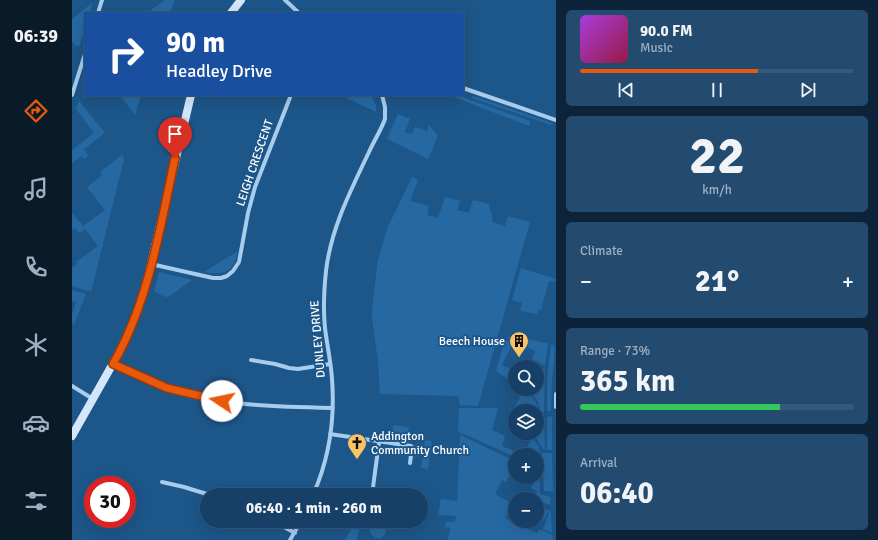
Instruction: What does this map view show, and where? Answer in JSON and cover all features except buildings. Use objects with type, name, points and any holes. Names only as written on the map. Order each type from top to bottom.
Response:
[{"type":"street","points":[[98,12],[102,0]]},
{"type":"street","points":[[232,12],[241,0]]},
{"type":"street","points":[[286,0],[298,12]]},
{"type":"street","points":[[72,95],[84,57]]},
{"type":"street","points":[[464,88],[556,120]]},
{"type":"street","points":[[72,436],[113,364],[134,322],[145,289],[191,96]]},
{"type":"street","name":"LEIGH CRESCENT","points":[[151,264],[213,278],[224,277],[236,268],[241,258],[255,187],[291,96]]},
{"type":"street","name":"DUNLEY DRIVE","points":[[316,488],[322,471],[330,434],[333,408],[324,306],[325,280],[329,251],[341,212],[385,119],[386,107],[382,96]]},
{"type":"street","points":[[251,360],[298,369],[330,364]]},
{"type":"street","points":[[113,364],[167,388],[211,399],[263,405],[333,408]]},
{"type":"street","points":[[72,386],[93,399]]},
{"type":"street","points":[[556,394],[556,407]]},
{"type":"street","points":[[330,434],[411,446],[410,463]]},
{"type":"street","points":[[373,488],[379,442]]},
{"type":"street","points":[[162,482],[200,492]]},
{"type":"street","points":[[286,528],[295,533]]},
{"type":"street","points":[[290,540],[298,528]]},
{"type":"shaded area","points":[[165,0],[175,0],[170,12],[152,12],[151,10]]},
{"type":"shaded area","points":[[92,3],[90,12],[84,12],[84,30],[79,47],[72,42],[72,19]]},
{"type":"shaded area","points":[[121,96],[141,96],[135,115]]},
{"type":"shaded area","points":[[343,96],[372,96],[376,105],[376,112]]},
{"type":"shaded area","points":[[452,96],[459,96],[530,121],[529,126]]},
{"type":"shaded area","points":[[473,96],[552,123],[551,125],[472,98]]},
{"type":"shaded area","points":[[79,101],[105,133],[84,149],[88,156],[84,159],[82,156],[72,163],[72,150],[94,133],[76,109]]},
{"type":"shaded area","points":[[398,114],[410,119],[405,132],[412,134],[415,127],[427,131],[429,125],[438,136],[428,159],[387,139]]},
{"type":"shaded area","points":[[122,155],[124,159],[91,292],[72,286],[72,268],[77,264],[76,262],[98,246],[85,229],[79,233],[75,228],[72,230],[72,213],[83,226],[105,210],[87,187],[102,175],[100,172]]},
{"type":"shaded area","points":[[412,177],[418,180],[410,201],[429,206],[427,215],[438,218],[445,197],[460,201],[457,210],[469,213],[473,200],[489,204],[493,222],[505,226],[508,216],[530,222],[478,406],[460,405],[458,396],[380,394],[378,361],[372,319],[378,260],[387,229]]},
{"type":"shaded area","points":[[238,251],[234,264],[227,271],[222,273],[204,272]]},
{"type":"shaded area","points":[[521,268],[556,279],[555,282],[549,281],[541,310],[539,310],[537,314],[520,311],[522,303],[512,300]]},
{"type":"shaded area","points":[[159,272],[192,280],[168,297],[163,296],[154,291]]},
{"type":"shaded area","points":[[72,290],[86,294],[74,325],[72,322],[72,314],[76,302],[72,301]]},
{"type":"shaded area","points":[[513,337],[548,343],[545,366],[544,360],[532,359],[535,351],[507,338]]},
{"type":"shaded area","points":[[505,340],[512,344],[502,365],[508,368],[507,378],[498,373],[496,370]]},
{"type":"shaded area","points":[[551,344],[555,349],[551,411],[547,411],[547,379]]},
{"type":"shaded area","points":[[544,370],[545,370],[544,412],[544,404],[539,404],[534,396],[544,396]]},
{"type":"shaded area","points":[[520,396],[531,396],[536,404],[516,404]]},
{"type":"shaded area","points":[[459,408],[498,408],[492,430],[505,436],[502,446],[508,449],[508,454],[469,436],[458,432]]},
{"type":"shaded area","points":[[544,414],[545,449],[542,448],[537,440],[544,440]]},
{"type":"shaded area","points":[[552,416],[552,450],[547,450],[547,417]]},
{"type":"shaded area","points":[[393,425],[409,427],[407,443],[391,440]]},
{"type":"shaded area","points":[[460,435],[508,458],[508,478],[506,482],[502,480],[495,494],[508,501],[508,514],[505,518],[508,519],[508,528],[526,528],[537,533],[539,529],[552,535],[553,540],[448,540],[450,528],[445,527],[446,522],[455,522],[456,516],[438,515],[441,499],[457,501]]},
{"type":"shaded area","points":[[425,440],[432,441],[428,469],[421,468]]},
{"type":"shaded area","points":[[531,440],[534,440],[539,448],[527,448]]},
{"type":"shaded area","points":[[544,453],[552,453],[553,491],[544,490]]},
{"type":"shaded area","points":[[533,484],[540,484],[540,492],[537,492],[531,488]]},
{"type":"shaded area","points":[[544,495],[550,497],[551,505],[544,503]]},
{"type":"shaded area","points":[[544,510],[551,510],[552,533],[543,529],[550,510],[544,520]]},
{"type":"shaded area","points":[[352,528],[360,528],[356,540],[345,540]]},
{"type":"shaded area","points":[[371,528],[385,528],[385,533],[378,538],[371,533],[370,530]]},
{"type":"place","name":"Beech House","points":[[519,358]]},
{"type":"place","name":"Addington Community Church","points":[[357,460]]},
{"type":"route","points":[[175,158],[145,289],[138,311],[113,364],[167,388],[222,401]]}]
